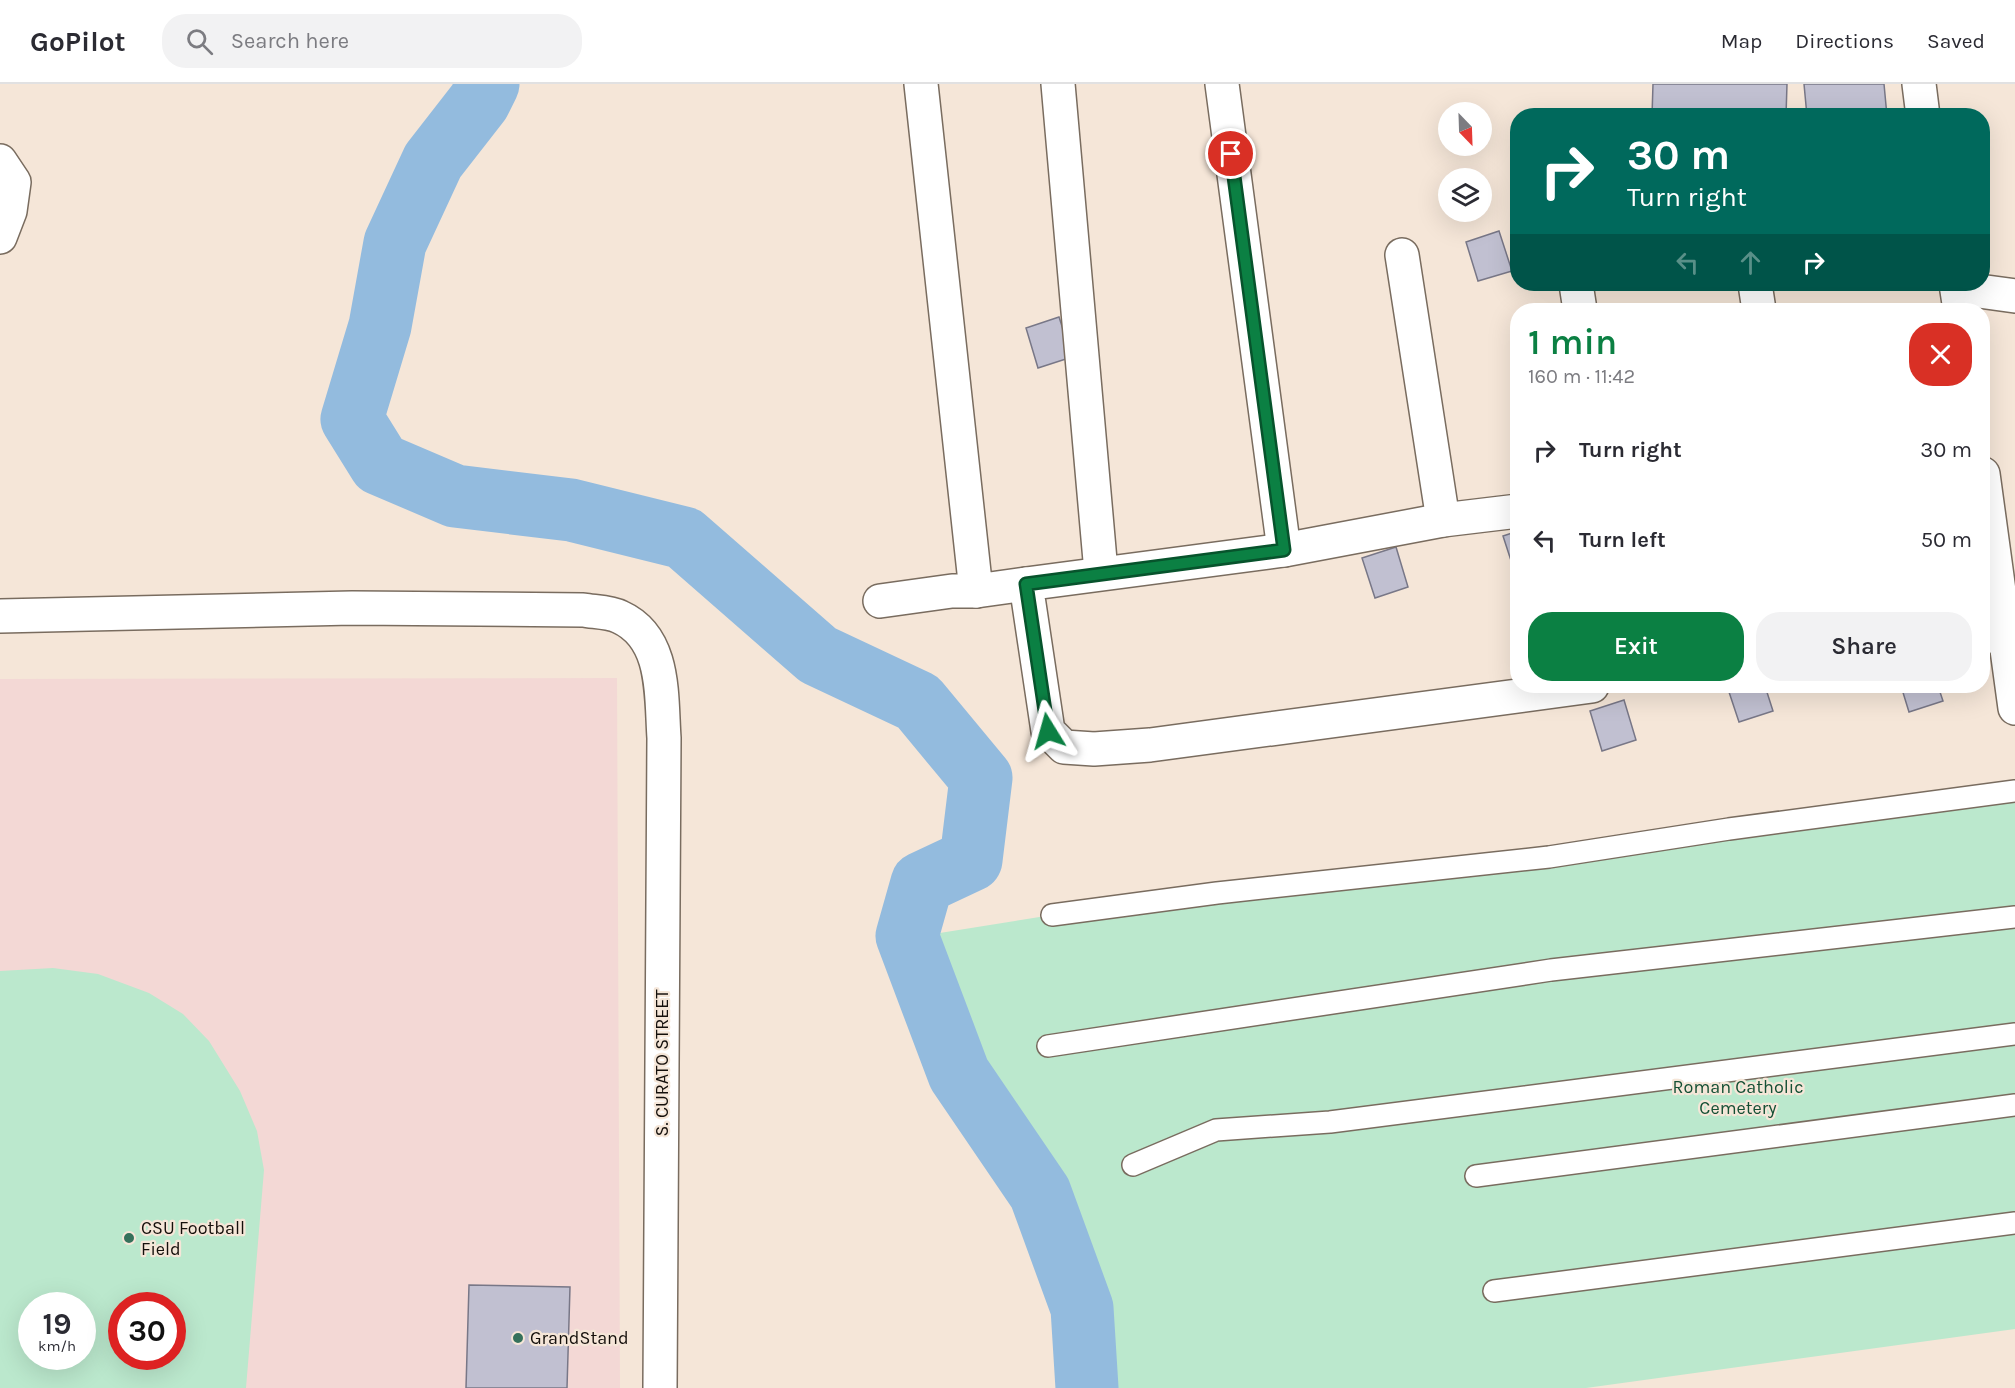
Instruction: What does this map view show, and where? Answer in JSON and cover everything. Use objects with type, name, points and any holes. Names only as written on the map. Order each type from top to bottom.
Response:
[{"type":"street","points":[[921,84],[976,591]]},
{"type":"street","points":[[1058,84],[1101,572]]},
{"type":"street","points":[[1222,84],[1284,550]]},
{"type":"street","points":[[1919,84],[1922,108]]},
{"type":"street","points":[[0,161],[14,182],[10,212],[0,237]]},
{"type":"street","points":[[1402,255],[1443,520]]},
{"type":"street","points":[[1958,294],[2015,296]]},
{"type":"street","points":[[880,601],[952,591],[976,591],[1101,572],[1284,550],[1443,520],[1510,512]]},
{"type":"street","points":[[1990,576],[1994,635],[2015,708]]},
{"type":"street","points":[[1026,584],[1048,731],[1064,747],[1094,749],[1150,745],[1540,693]]},
{"type":"street","name":"S. CURATO STREET","points":[[0,616],[352,608],[584,610],[619,616],[640,629],[658,666],[664,738],[660,1388]]},
{"type":"lane","points":[[1052,915],[1217,893],[1548,857],[1729,829],[2015,791]]},
{"type":"lane","points":[[1048,1046],[1551,970],[2015,917]]},
{"type":"lane","points":[[1133,1165],[1216,1130],[1330,1122],[2015,1034]]},
{"type":"lane","points":[[1476,1176],[2015,1105]]},
{"type":"lane","points":[[1494,1291],[2015,1223]]},
{"type":"shaded area","points":[[617,678],[620,1388],[0,1388],[0,679]]},
{"type":"green space","name":"Roman Catholic Cemetery","points":[[2015,792],[2015,1329],[1586,1388],[1098,1388],[1102,1302],[1053,1180],[961,1066],[921,936],[1052,915]]},
{"type":"green space","name":"CSU Football Field","points":[[53,968],[98,974],[149,993],[183,1014],[209,1041],[240,1091],[257,1131],[264,1170],[246,1388],[0,1388],[0,971]]},
{"type":"building","points":[[1653,84],[1787,84],[1786,108],[1652,108]]},
{"type":"building","points":[[1804,84],[1884,84],[1886,108],[1806,108]]},
{"type":"building","points":[[1499,231],[1510,272],[1478,281],[1466,242]]},
{"type":"building","points":[[1059,317],[1072,357],[1038,368],[1026,328]]},
{"type":"building","points":[[1510,534],[1510,558],[1503,536]]},
{"type":"building","points":[[1396,547],[1408,587],[1375,598],[1362,558]]},
{"type":"building","points":[[1729,693],[1767,693],[1773,711],[1739,722]]},
{"type":"building","points":[[1903,693],[1940,693],[1943,701],[1909,712]]},
{"type":"building","points":[[1624,700],[1636,740],[1602,751],[1590,711]]},
{"type":"building","name":"GrandStand","points":[[469,1285],[570,1287],[567,1388],[466,1388]]},
{"type":"waterway","points":[[488,84],[479,102],[433,161],[395,243],[380,326],[352,419],[380,464],[455,496],[571,510],[684,538],[818,655],[918,702],[981,778],[971,860],[922,883],[907,936],[959,1074],[1040,1193],[1082,1308],[1087,1388]]},
{"type":"place","name":"CSU Football Field","points":[[129,1238]]},
{"type":"place","name":"GrandStand","points":[[518,1338]]},
{"type":"route","points":[[1048,731],[1026,584],[1101,572],[1284,550],[1231,154]]}]
